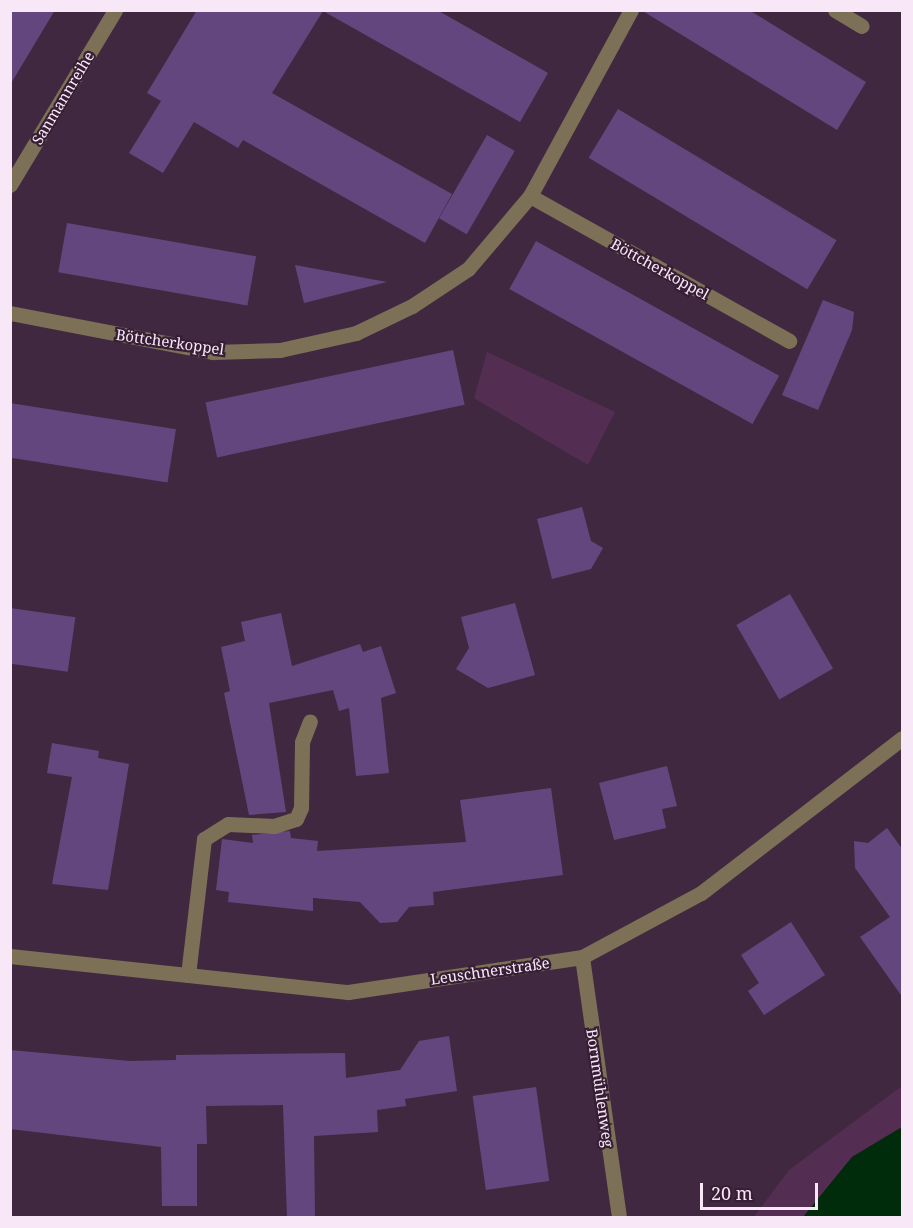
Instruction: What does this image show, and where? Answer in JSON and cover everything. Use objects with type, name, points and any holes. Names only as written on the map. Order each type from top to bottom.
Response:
[{"type":"street","name":"Sanmannreihe","points":[[10,185],[116,10]]},
{"type":"street","name":"Böttcherkoppel","points":[[10,313],[213,352],[280,350],[356,333],[412,306],[468,269],[530,196],[631,10]]},
{"type":"street","points":[[835,10],[862,26]]},
{"type":"street","name":"Böttcherkoppel","points":[[530,196],[789,341]]},
{"type":"street","points":[[188,975],[204,839],[228,824],[274,826],[296,819],[302,808],[302,742],[310,721]]},
{"type":"street","name":"Leuschnerstraße","points":[[10,956],[348,992],[582,957],[701,893],[903,738]]},
{"type":"street","name":"Bornmühlenweg","points":[[582,957],[619,1218]]},
{"type":"shaded area","points":[[487,352],[615,412],[588,465],[474,398]]},
{"type":"shaded area","points":[[902,1086],[902,1127],[852,1157],[803,1217],[753,1218],[789,1170]]},
{"type":"shaded area","points":[[902,1127],[902,1217],[803,1217],[852,1157]]},
{"type":"building","points":[[10,10],[55,10],[10,85]]},
{"type":"building","points":[[197,10],[437,10],[548,73],[520,122],[323,11],[272,93],[452,194],[425,243],[243,140],[238,148],[194,122],[163,173],[129,153],[161,101],[147,93]]},
{"type":"building","points":[[641,10],[749,10],[866,82],[837,130]]},
{"type":"building","points":[[618,109],[837,240],[807,289],[589,158]]},
{"type":"building","points":[[487,135],[515,151],[467,234],[439,218]]},
{"type":"building","points":[[67,223],[256,256],[247,306],[58,272]]},
{"type":"building","points":[[536,241],[779,376],[752,424],[509,289]]},
{"type":"building","points":[[295,265],[387,282],[304,303]]},
{"type":"building","points":[[823,300],[854,312],[852,330],[818,410],[782,395]]},
{"type":"building","points":[[453,350],[465,405],[217,457],[206,403]]},
{"type":"building","points":[[10,403],[176,429],[167,483],[10,458]]},
{"type":"building","points":[[582,507],[591,541],[603,548],[591,569],[552,579],[537,519]]},
{"type":"building","points":[[790,594],[833,668],[779,699],[736,625]]},
{"type":"building","points":[[515,603],[535,675],[488,688],[456,669],[469,648],[461,617]]},
{"type":"building","points":[[10,608],[75,617],[68,672],[10,664]]},
{"type":"building","points":[[281,613],[292,666],[360,644],[363,652],[381,646],[396,693],[381,698],[389,773],[356,776],[349,708],[339,711],[333,690],[269,703],[286,812],[249,815],[224,693],[230,691],[221,647],[245,641],[241,622]]},
{"type":"building","points":[[52,743],[99,751],[98,758],[129,764],[108,890],[52,884],[72,777],[47,773]]},
{"type":"building","points":[[667,766],[677,806],[662,809],[666,828],[614,840],[599,783]]},
{"type":"building","points":[[551,788],[563,875],[433,892],[434,905],[409,907],[397,922],[380,923],[360,902],[313,898],[313,911],[228,902],[229,892],[216,890],[222,839],[253,843],[252,835],[290,831],[291,838],[318,841],[317,851],[466,842],[460,800]]},
{"type":"building","points":[[887,828],[903,850],[903,998],[860,937],[890,917],[855,868],[854,841],[868,843]]},
{"type":"building","points":[[791,922],[825,975],[764,1015],[748,991],[759,983],[741,955]]},
{"type":"building","points":[[449,1036],[457,1091],[405,1099],[406,1106],[377,1110],[378,1132],[314,1136],[315,1218],[287,1218],[283,1105],[206,1106],[207,1144],[197,1144],[197,1206],[162,1206],[161,1147],[10,1129],[10,1050],[130,1061],[176,1060],[176,1055],[345,1053],[346,1078],[400,1070],[419,1041]]},
{"type":"building","points":[[536,1087],[549,1181],[486,1190],[473,1096]]}]
